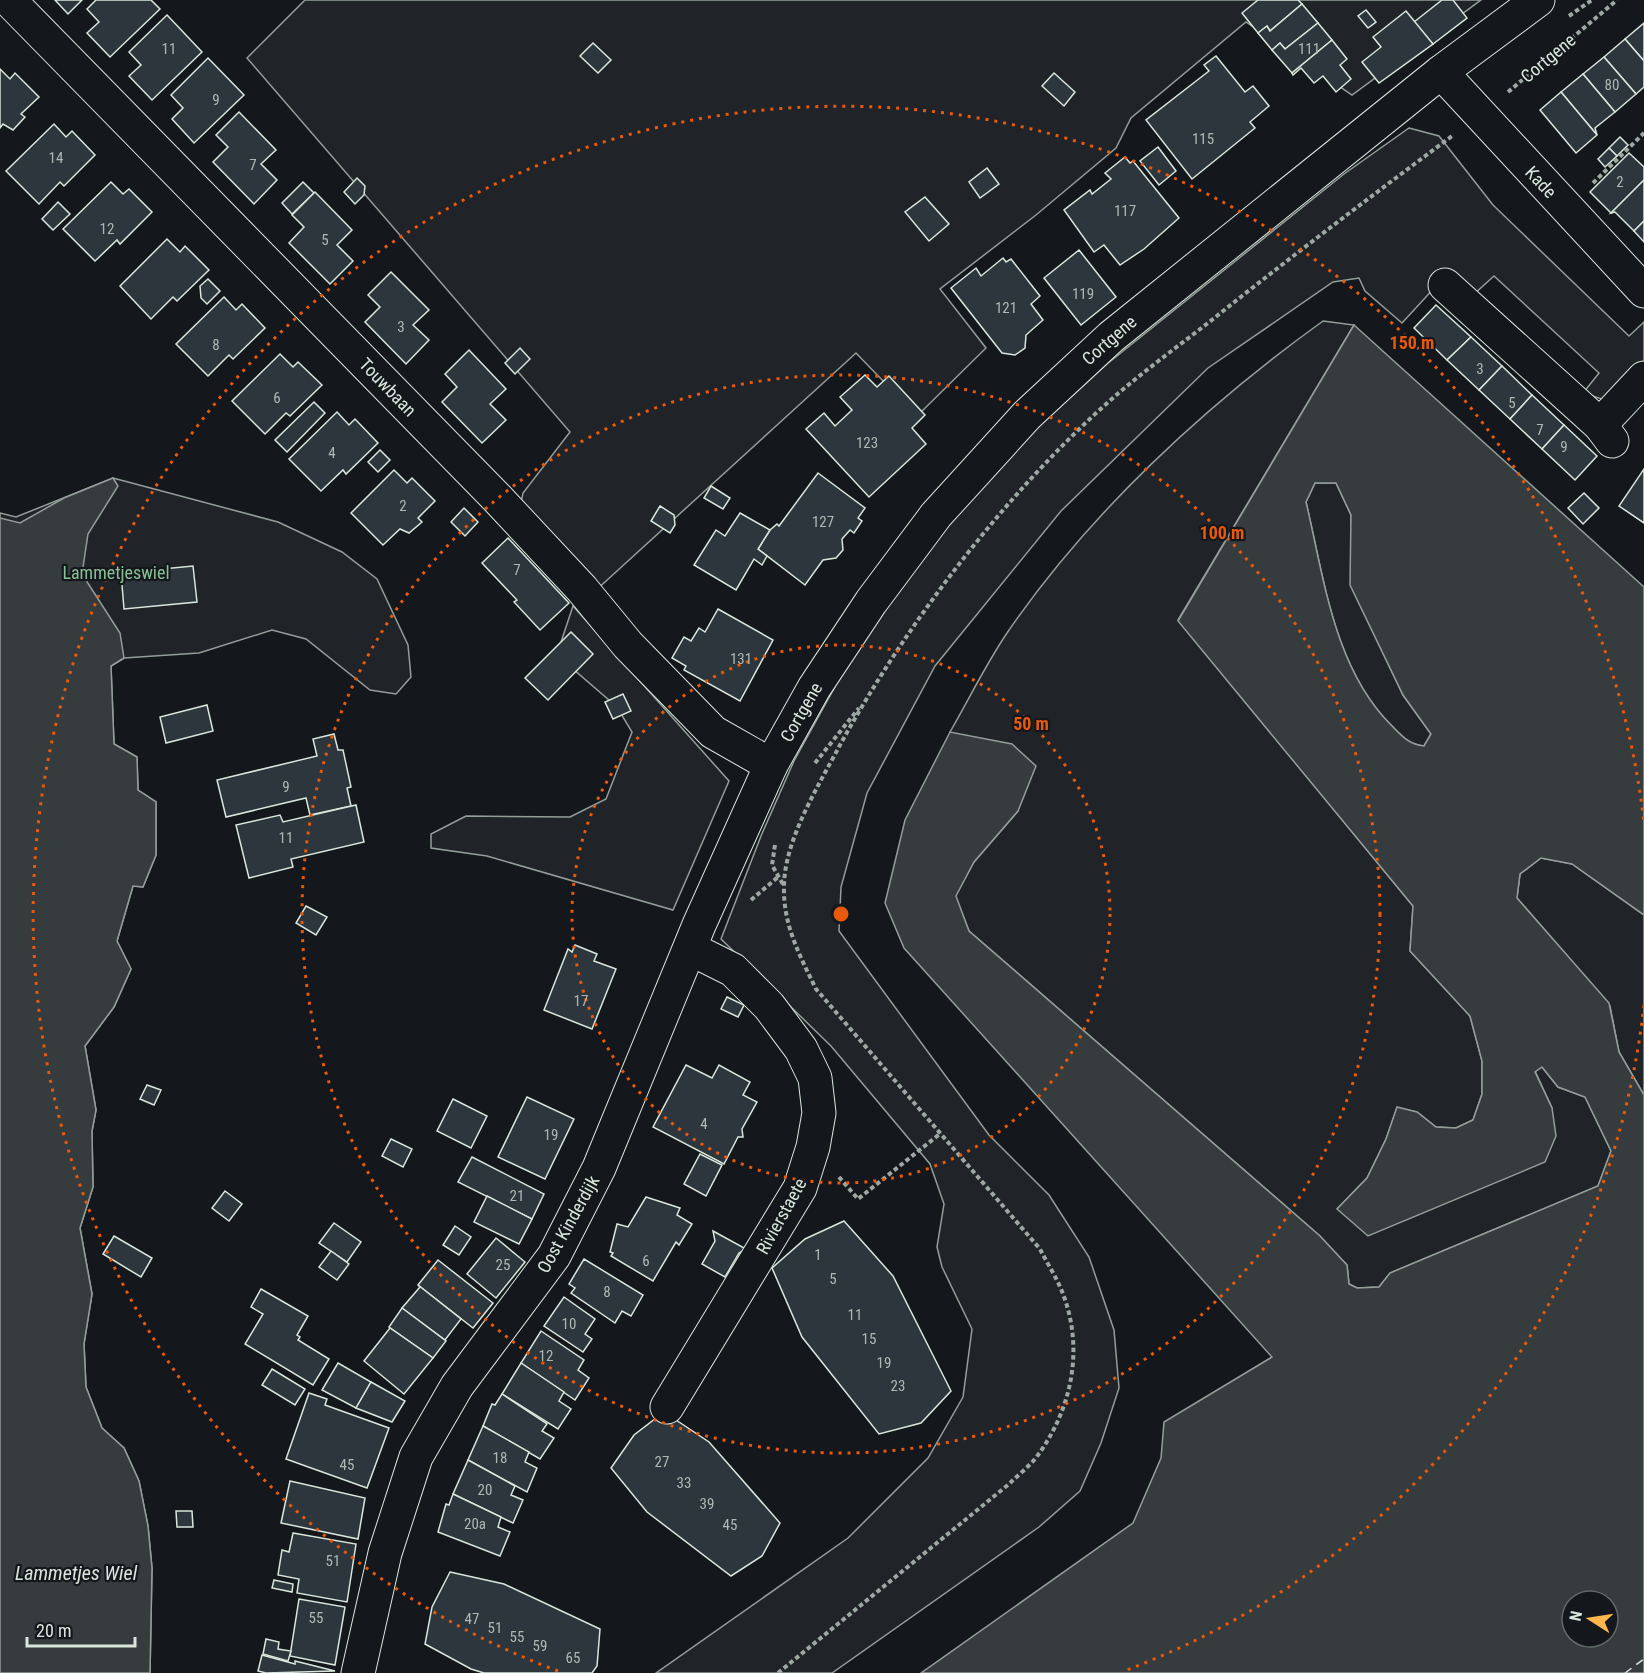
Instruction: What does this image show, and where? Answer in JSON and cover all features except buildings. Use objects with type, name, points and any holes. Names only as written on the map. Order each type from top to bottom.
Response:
[{"type":"street","name":"Touwbaan","points":[[9,0],[497,498],[582,589],[628,645],[713,732],[771,765]]},
{"type":"street","name":"Cortgene","points":[[771,765],[814,688],[871,602],[936,515],[1027,415],[1111,337],[1441,72],[1538,0]]},
{"type":"street","name":"Kade","points":[[1441,72],[1479,116],[1644,291]]},
{"type":"street","points":[[1445,285],[1606,433],[1644,378]]},
{"type":"street","name":"Oost Kinderdijk","points":[[358,1673],[385,1553],[417,1457],[457,1386],[554,1256],[599,1168],[771,765]]},
{"type":"street","name":"Rivierstaete","points":[[667,1407],[800,1188],[813,1147],[819,1113],[814,1078],[801,1049],[769,1006],[733,970],[691,949]]},
{"type":"path","name":"Cortgene","points":[[1576,11],[1592,0]]},
{"type":"path","name":"Cortgene","points":[[865,700],[932,602],[1020,491],[1113,398],[1334,223],[1479,116],[1617,0]]},
{"type":"path","points":[[1565,207],[1644,133]]},
{"type":"path","points":[[809,770],[865,700]]},
{"type":"path","points":[[777,1673],[1009,1484],[1037,1455],[1061,1415],[1071,1386],[1074,1341],[1063,1294],[1040,1248],[816,989],[791,938],[784,886],[792,845],[819,784],[865,700]]},
{"type":"path","points":[[777,835],[772,865],[784,886]]},
{"type":"path","points":[[813,1147],[858,1199],[940,1133]]},
{"type":"green space","points":[[305,0],[1481,0],[1352,95],[1246,22],[1131,118],[1116,148],[1036,215],[940,289],[986,348],[917,416],[856,353],[594,592],[518,517],[523,493],[570,432],[247,58]]},
{"type":"green space","points":[[1409,128],[1439,136],[1493,205],[1629,336],[1644,322],[1644,363],[1605,400],[1583,393],[1599,373],[1494,276],[1473,295],[1448,273],[1402,323],[1365,291],[1359,278],[1333,282],[1208,368],[1061,511],[935,666],[867,793],[841,887],[839,931],[989,1135],[1049,1195],[1089,1257],[1114,1330],[1119,1388],[1101,1443],[1080,1491],[1039,1527],[832,1673],[656,1673],[848,1538],[928,1458],[963,1397],[972,1329],[942,1267],[937,1247],[944,1204],[930,1164],[831,1046],[721,939],[761,836],[794,761],[841,676],[903,578],[999,463],[1107,364],[1344,174]]},
{"type":"green space","points":[[1323,321],[1354,325],[1178,620],[1413,906],[1410,951],[1470,1016],[1482,1061],[1482,1094],[1473,1120],[1456,1128],[1436,1127],[1417,1112],[1397,1108],[1386,1139],[1367,1178],[1337,1209],[1552,1108],[1535,1071],[1542,1067],[1558,1087],[1585,1097],[1611,1151],[1598,1186],[1390,1273],[1379,1287],[1357,1288],[1349,1284],[1347,1265],[1320,1236],[969,931],[955,896],[974,862],[1018,811],[950,732],[999,645],[1039,589],[1074,546],[1152,464],[1235,389]]},
{"type":"green space","name":"Lammetjes Wiel","points":[[113,478],[278,522],[342,552],[377,579],[408,645],[411,677],[396,694],[370,690],[306,639],[272,630],[199,653],[124,658],[111,666],[114,744],[137,757],[138,790],[156,802],[156,855],[143,887],[133,886],[117,941],[131,969],[114,1007],[85,1046],[96,1110],[92,1131],[93,1187],[80,1228],[92,1294],[84,1344],[86,1387],[102,1428],[124,1448],[139,1481],[148,1526],[152,1568],[150,1673],[0,1673],[0,513],[16,517]]},
{"type":"green space","points":[[1315,483],[1336,483],[1351,515],[1351,585],[1403,695],[1431,734],[1424,746],[1402,736],[1372,702],[1356,677],[1344,649],[1326,591],[1306,502]]},
{"type":"green space","points":[[573,606],[729,781],[673,910],[487,856],[431,848],[431,834],[466,816],[570,817],[606,799],[632,732],[617,707],[565,662],[560,645]]},
{"type":"green space","points":[[1541,858],[1572,864],[1644,915],[1644,1095],[1619,1052],[1610,1006],[1517,898],[1520,874]]},
{"type":"water","points":[[1354,325],[1644,587],[1644,915],[1572,864],[1541,858],[1520,874],[1517,898],[1609,1003],[1619,1052],[1644,1095],[1644,1673],[921,1673],[1133,1523],[1161,1458],[1164,1422],[1272,1357],[904,948],[885,903],[905,820],[950,732],[1012,744],[1036,766],[1018,811],[974,862],[956,896],[969,931],[1320,1236],[1347,1265],[1349,1284],[1357,1288],[1379,1287],[1390,1273],[1598,1186],[1611,1151],[1585,1097],[1558,1087],[1542,1067],[1535,1072],[1552,1108],[1556,1136],[1545,1162],[1368,1236],[1337,1209],[1367,1178],[1386,1139],[1397,1107],[1417,1112],[1436,1127],[1456,1128],[1473,1120],[1482,1094],[1482,1061],[1470,1016],[1410,951],[1413,906],[1178,621]],"holes":[[[1315,483],[1336,483],[1351,515],[1350,585],[1403,695],[1431,734],[1424,746],[1402,736],[1372,702],[1356,677],[1334,621],[1306,502]]]},
{"type":"water","name":"Lammetjes Wiel","points":[[113,478],[118,486],[88,534],[82,574],[120,633],[124,658],[111,666],[114,744],[137,757],[138,790],[156,802],[156,855],[143,887],[133,886],[117,941],[131,969],[114,1007],[85,1046],[96,1110],[92,1131],[93,1187],[80,1228],[92,1294],[84,1344],[86,1387],[102,1428],[124,1448],[139,1481],[148,1526],[152,1568],[150,1673],[0,1673],[0,518],[20,523],[64,498]]},
{"type":"ferry route","points":[[1625,1673],[1644,1659]]},
{"type":"park label","name":"Lammetjeswiel","points":[[116,572]]}]
